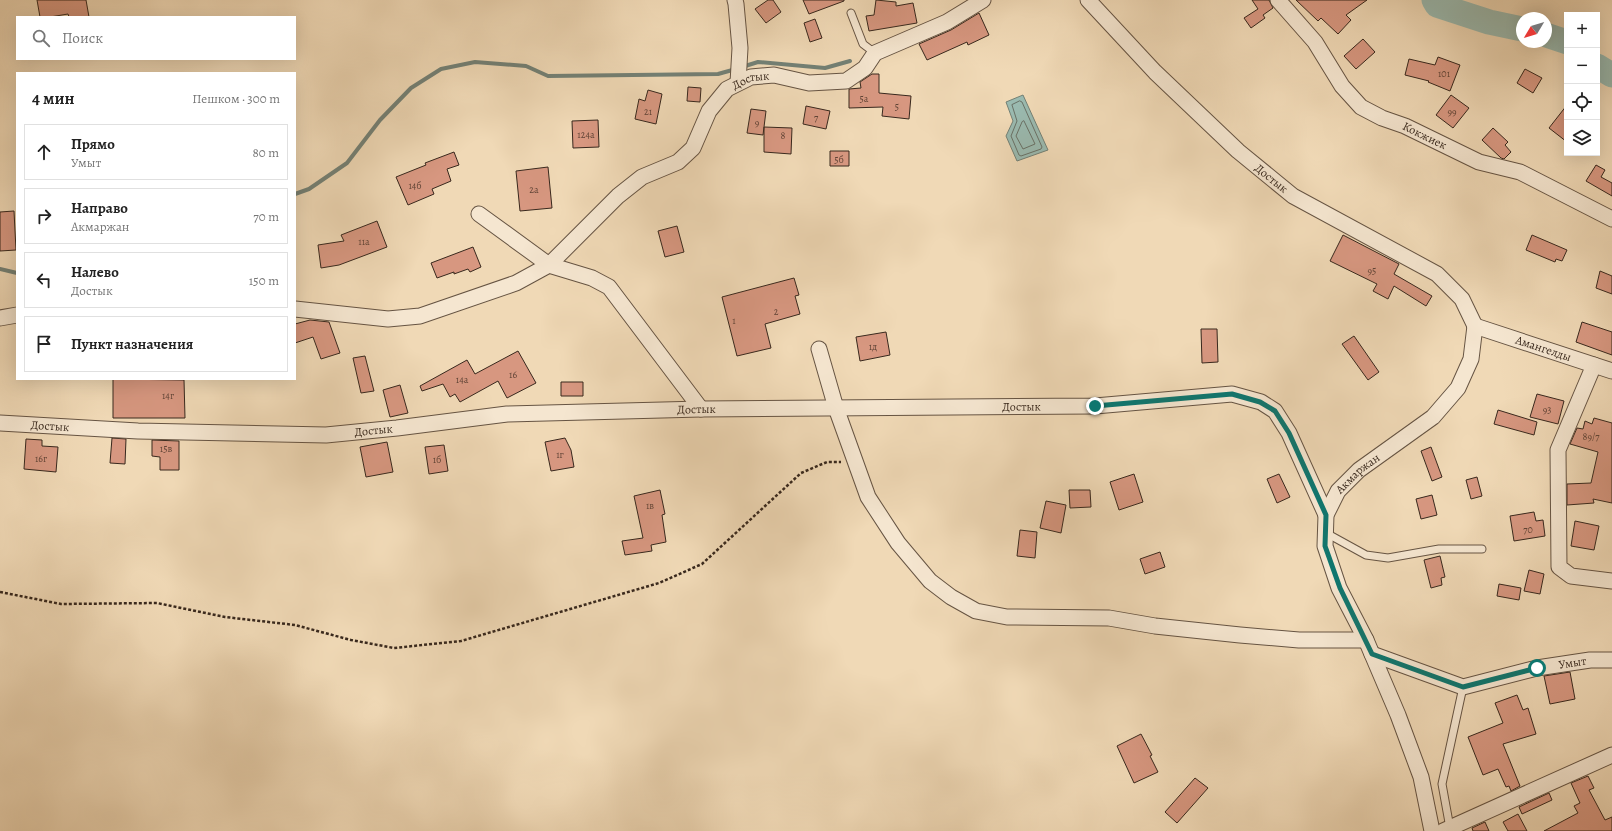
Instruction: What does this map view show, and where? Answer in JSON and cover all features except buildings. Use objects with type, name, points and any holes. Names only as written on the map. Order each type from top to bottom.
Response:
[{"type":"street","points":[[735,0],[740,48],[738,83]]},
{"type":"street","points":[[875,53],[947,22],[983,0]]},
{"type":"street","name":"Достык","points":[[1088,0],[1155,72],[1238,152],[1293,196],[1437,274],[1462,299],[1475,326]]},
{"type":"street","name":"Кокжиек","points":[[1278,0],[1315,42],[1342,86],[1361,107],[1382,118],[1406,126],[1479,162],[1520,172],[1612,218]]},
{"type":"street","name":"Достык","points":[[296,310],[388,319],[420,316],[516,283],[549,265],[618,196],[642,177],[678,162],[693,148],[709,111],[727,89],[751,76],[774,75],[809,83],[846,81],[865,68],[875,53]]},
{"type":"street","points":[[479,214],[549,265],[592,278],[609,287],[701,409]]},
{"type":"street","points":[[0,318],[16,315]]},
{"type":"street","name":"Амангелды","points":[[1475,326],[1612,371]]},
{"type":"street","name":"Акмаржан","points":[[1432,831],[1421,777],[1398,714],[1366,640],[1340,588],[1325,546],[1326,515],[1338,490],[1359,470],[1434,417],[1458,388],[1471,359],[1475,326]]},
{"type":"street","points":[[820,349],[836,408],[868,498],[898,543],[930,581],[950,597],[976,611],[1007,617],[1109,618],[1155,626],[1292,639],[1366,640]]},
{"type":"street","points":[[1594,365],[1558,450],[1559,567],[1571,576],[1612,581]]},
{"type":"street","name":"Достык","points":[[0,423],[138,431],[326,435],[397,428],[507,414],[701,409],[1095,406],[1232,394],[1260,402],[1275,411],[1289,433],[1326,515]]},
{"type":"street","points":[[1372,654],[1463,687]]},
{"type":"street","name":"Умыт","points":[[1463,687],[1537,668],[1590,660],[1612,660]]},
{"type":"street","points":[[1446,829],[1612,755]]},
{"type":"lane","points":[[851,13],[863,44],[875,53]]},
{"type":"lane","points":[[1326,533],[1366,555],[1388,558],[1439,549],[1482,549]]},
{"type":"lane","points":[[1446,829],[1442,784],[1463,687]]},
{"type":"path","points":[[0,592],[61,604],[157,603],[225,617],[295,625],[351,640],[394,648],[461,642],[659,584],[702,564],[801,473],[826,462],[855,462]]},
{"type":"water","points":[[1023,95],[1048,150],[1017,161],[1006,136],[1013,121],[1006,102]]},
{"type":"waterway","points":[[1434,0],[1437,5],[1489,22],[1516,28]]},
{"type":"waterway","points":[[1552,37],[1564,41]]},
{"type":"waterway","points":[[742,67],[758,62],[825,68],[850,61]]},
{"type":"waterway","points":[[296,194],[309,189],[347,163],[380,120],[411,88],[441,69],[475,62],[526,66],[548,76],[718,74],[736,69]]},
{"type":"waterway","points":[[1600,68],[1612,75]]},
{"type":"waterway","points":[[0,269],[16,273]]},
{"type":"route","points":[[1095,406],[1232,394],[1260,402],[1275,411],[1289,433],[1326,515],[1325,546],[1340,588],[1372,654],[1463,687],[1537,668]]}]
